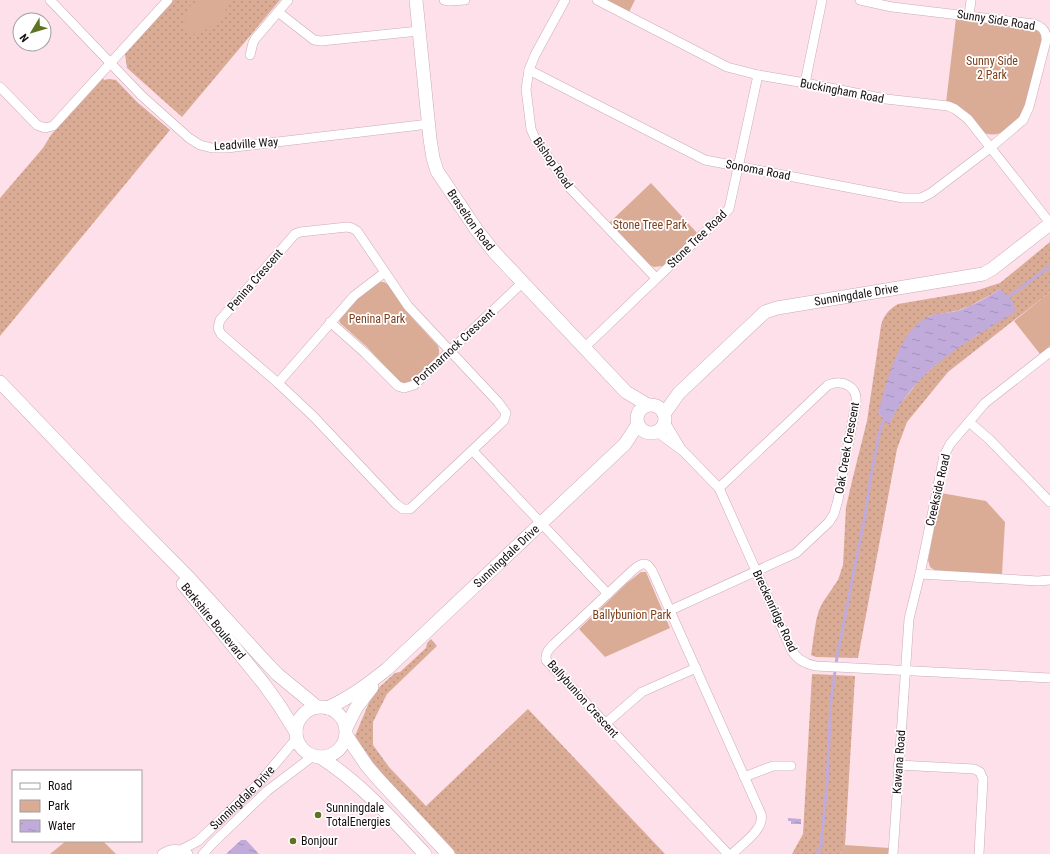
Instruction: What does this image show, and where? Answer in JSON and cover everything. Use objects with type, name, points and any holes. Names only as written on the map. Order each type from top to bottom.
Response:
[{"type":"street","name":"Leadville Way","points":[[50,0],[142,96],[189,138],[200,145],[212,148],[226,148],[429,124]]},
{"type":"street","points":[[0,87],[37,125],[49,128],[58,122],[168,0]]},
{"type":"street","points":[[250,55],[255,40],[288,0]]},
{"type":"street","name":"Braselton Road","points":[[416,0],[433,158],[437,170],[483,239],[495,254],[626,392],[651,405]]},
{"type":"street","points":[[444,0],[465,0]]},
{"type":"street","name":"Bishop Road","points":[[565,0],[529,70],[526,85],[531,129],[568,186],[656,278]]},
{"type":"street","name":"Buckingham Road","points":[[597,0],[727,67],[758,75],[886,99],[948,106],[956,109],[968,119],[1050,223]]},
{"type":"street","points":[[805,83],[822,0]]},
{"type":"street","name":"Sunny Side Road","points":[[860,0],[892,7],[1034,24],[1042,28],[1046,35],[1044,48],[1026,115],[1016,127],[990,148]]},
{"type":"street","points":[[969,16],[971,0]]},
{"type":"street","points":[[278,12],[314,40],[321,42],[419,31]]},
{"type":"street","name":"Sonoma Road","points":[[529,70],[700,158],[898,197],[915,199],[931,194],[990,148]]},
{"type":"street","name":"Stone Tree Road","points":[[584,348],[656,278],[728,212],[758,75]]},
{"type":"street","name":"Sunningdale Drive","points":[[322,707],[348,698],[387,669],[625,444],[658,425],[678,393],[759,317],[770,310],[983,274],[992,269],[1050,223]]},
{"type":"street","name":"Penina Crescent","points":[[350,227],[357,231],[384,273],[408,306],[498,402],[506,413],[504,420],[473,451],[412,507],[406,510],[390,498],[314,417],[278,383],[221,334],[218,328],[220,320],[292,237],[300,232],[350,227]]},
{"type":"street","points":[[278,383],[357,292],[384,273]]},
{"type":"street","name":"Portmarnock Crescent","points":[[330,322],[365,353],[398,386],[401,388],[408,388],[414,386],[522,282]]},
{"type":"street","name":"Creekside Road","points":[[906,670],[908,619],[920,574],[944,456],[950,444],[990,398],[1050,353]]},
{"type":"street","name":"Berkshire Boulevard","points":[[0,382],[190,579],[277,674],[322,707]]},
{"type":"street","name":"Oak Creek Crescent","points":[[719,488],[828,386],[839,383],[850,386],[855,392],[856,403],[834,514],[824,527],[796,553],[756,572]]},
{"type":"street","name":"Braselton Road","points":[[626,392],[637,420]]},
{"type":"street","name":"Sunningdale Drive","points":[[651,405],[678,393]]},
{"type":"street","points":[[651,405],[658,407],[658,425],[643,431],[637,420],[643,407],[651,405]]},
{"type":"street","name":"Sunningdale Drive","points":[[625,444],[637,420]]},
{"type":"street","points":[[969,422],[990,439],[1050,502]]},
{"type":"street","name":"Breckenridge Road","points":[[658,425],[683,451]]},
{"type":"street","name":"Breckenridge Road","points":[[658,425],[719,488],[792,652],[798,658],[806,663],[821,666],[1050,678]]},
{"type":"street","points":[[473,451],[608,594]]},
{"type":"street","name":"Berkshire Boulevard","points":[[126,514],[264,684],[280,705],[296,735]]},
{"type":"street","name":"Ballybunion Crescent","points":[[728,854],[548,663],[546,657],[548,651],[554,644],[638,565],[644,564],[649,566],[651,569],[671,610],[761,814],[762,821],[759,828],[732,854]]},
{"type":"street","points":[[671,610],[756,572]]},
{"type":"street","points":[[920,574],[1038,581],[1050,580]]},
{"type":"street","points":[[605,724],[642,692],[696,668]]},
{"type":"street","name":"Sunningdale Drive","points":[[346,732],[359,702],[387,669]]},
{"type":"street","name":"Kawana Road","points":[[893,854],[898,764],[906,670]]},
{"type":"street","points":[[425,854],[360,786],[346,774],[302,748],[296,735],[298,723],[302,716],[309,710],[322,707],[335,711],[341,716],[346,732],[367,766],[448,854]]},
{"type":"street","points":[[317,756],[329,756],[338,751],[343,744],[346,732]]},
{"type":"street","name":"Sunningdale Drive","points":[[185,852],[259,783],[296,735]]},
{"type":"street","name":"Sunningdale Drive","points":[[202,854],[267,791],[317,756]]},
{"type":"street","points":[[898,764],[974,769],[980,772],[983,779],[979,854]]},
{"type":"street","points":[[744,777],[773,766],[791,766]]},
{"type":"street","points":[[415,818],[425,837],[438,854]]},
{"type":"street","points":[[162,854],[169,850],[185,852]]},
{"type":"green space","points":[[173,0],[280,0],[182,117],[127,68],[125,54]]},
{"type":"green space","points":[[203,0],[231,0],[225,12],[208,29],[194,34],[187,34],[181,27],[188,7]]},
{"type":"green space","points":[[605,0],[635,0],[629,12]]},
{"type":"green space","name":"Sunny Side 2 Park","points":[[956,18],[1035,28],[1041,33],[1042,40],[1023,111],[1011,126],[1001,133],[989,134],[983,132],[968,113],[959,107],[946,103]]},
{"type":"green space","points":[[103,78],[104,80],[116,80],[137,102],[170,130],[0,336],[0,198],[43,148],[51,135]]},
{"type":"green space","name":"Stone Tree Park","points":[[651,183],[698,234],[663,266],[654,267],[648,264],[609,223]]},
{"type":"green space","points":[[1050,242],[1050,292],[948,372],[907,422],[897,449],[858,658],[816,657],[811,655],[819,610],[838,580],[843,565],[846,507],[867,421],[883,319],[892,308],[898,304],[975,291],[1000,283]],"holes":[[[1001,289],[979,334],[949,353],[921,378],[897,408],[889,424],[878,413],[929,316],[956,311],[970,306]]]},
{"type":"green space","name":"Penina Park","points":[[378,282],[384,282],[389,285],[406,311],[439,348],[439,355],[433,363],[406,384],[399,382],[367,347],[340,323],[339,319],[358,296]]},
{"type":"green space","points":[[1050,292],[1050,346],[1040,354],[1014,321]]},
{"type":"green space","points":[[941,493],[986,501],[1005,522],[1002,574],[936,571],[930,567],[928,560]]},
{"type":"green space","name":"Ballybunion Park","points":[[641,572],[646,572],[670,628],[605,657],[579,629],[627,583]]},
{"type":"green space","points":[[431,639],[437,646],[387,694],[373,722],[373,745],[389,767],[426,806],[528,709],[665,854],[456,854],[382,776],[355,736],[373,693],[395,673],[400,672],[426,648],[427,643]]},
{"type":"green space","points":[[812,674],[855,676],[845,845],[840,854],[792,854],[803,834]]},
{"type":"green space","points":[[65,842],[104,842],[116,854],[50,854]]},
{"type":"green space","points":[[845,845],[889,848],[889,854],[840,854]]},
{"type":"water","points":[[1001,289],[1014,303],[1015,312],[960,347],[927,373],[900,405],[889,425],[878,413],[895,358],[910,332],[919,322],[930,316],[963,309]]},
{"type":"water","points":[[788,818],[801,819],[801,824],[791,824],[791,821],[788,821]]},
{"type":"water","points":[[241,840],[246,840],[259,854],[226,854]]},
{"type":"waterway","points":[[1006,299],[1050,266]]},
{"type":"waterway","points":[[817,854],[821,846],[827,783],[831,700],[837,657],[865,516],[880,430],[885,417]]},
{"type":"place","name":"Sunningdale TotalEnergies","points":[[318,815]]},
{"type":"place","name":"Bonjour","points":[[293,841]]}]
